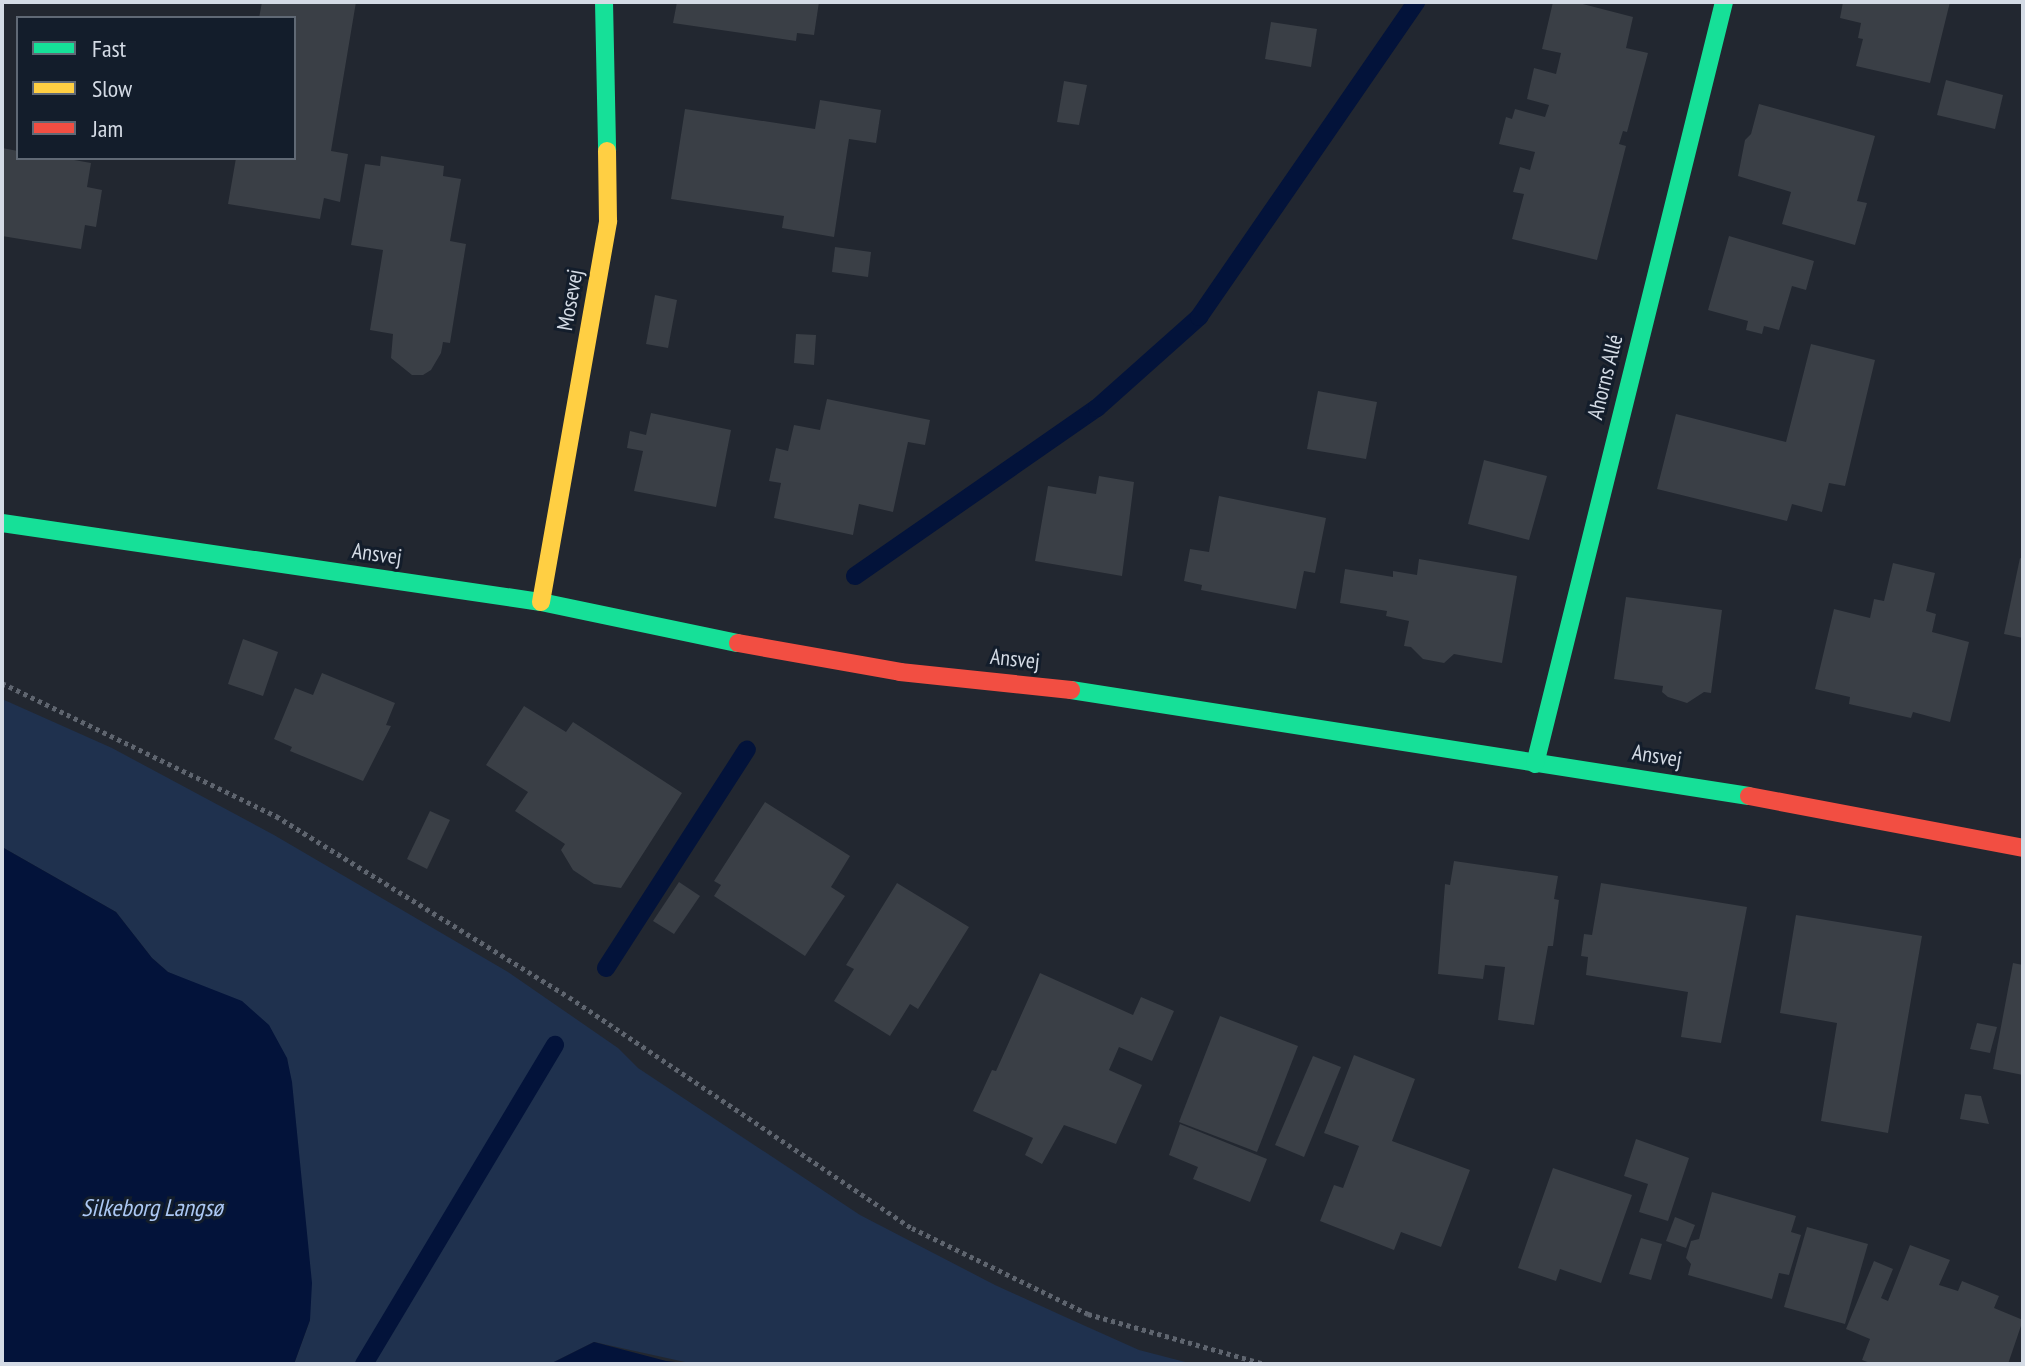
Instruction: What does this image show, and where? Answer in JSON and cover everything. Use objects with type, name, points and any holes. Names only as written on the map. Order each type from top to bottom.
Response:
[{"type":"street","name":"Mosevej","points":[[541,602],[608,221],[604,2]]},
{"type":"street","name":"Ahorns Allé","points":[[1535,764],[1724,2]]},
{"type":"street","name":"Ansvej","points":[[2,523],[541,602],[809,658],[900,672],[1037,685],[1802,804],[2023,848]]},
{"type":"path","points":[[2,683],[276,816],[569,997],[912,1228],[1088,1314],[1265,1364]]},
{"type":"shaded area","points":[[2,699],[112,748],[274,835],[508,972],[618,1048],[638,1068],[860,1215],[995,1285],[1063,1316],[1139,1350],[1193,1364],[694,1364],[594,1342],[550,1364],[294,1364],[310,1320],[287,1058],[188,981],[168,972],[152,958],[116,912],[2,847]]},
{"type":"water","name":"Silkeborg Langsø","points":[[2,847],[116,912],[152,958],[168,972],[242,1001],[269,1025],[287,1058],[292,1082],[312,1283],[310,1320],[294,1364],[2,1364]]},
{"type":"water","points":[[594,1342],[666,1361],[694,1364],[550,1364]]},
{"type":"building","points":[[262,2],[356,2],[331,151],[348,154],[340,202],[324,198],[320,219],[228,204],[236,160],[296,160],[296,16],[259,16]]},
{"type":"building","points":[[677,2],[819,2],[814,35],[797,33],[796,41],[673,23]]},
{"type":"building","points":[[1553,2],[1575,2],[1633,17],[1626,48],[1648,53],[1627,132],[1623,131],[1619,144],[1626,146],[1597,260],[1512,239],[1524,194],[1513,192],[1520,167],[1530,170],[1535,152],[1499,144],[1506,117],[1512,119],[1515,109],[1545,117],[1549,105],[1527,99],[1534,68],[1556,74],[1561,53],[1542,49]]},
{"type":"building","points":[[1843,2],[1950,2],[1930,83],[1856,66],[1863,39],[1858,38],[1861,23],[1840,18]]},
{"type":"building","points":[[1271,22],[1317,29],[1311,67],[1265,59]]},
{"type":"building","points":[[1946,80],[2003,95],[1995,129],[1937,115]]},
{"type":"building","points":[[1064,81],[1087,85],[1079,125],[1057,122]]},
{"type":"building","points":[[820,100],[881,110],[876,143],[849,139],[834,237],[782,228],[784,216],[671,199],[685,109],[815,129]]},
{"type":"building","points":[[1759,104],[1875,136],[1857,201],[1867,203],[1855,245],[1782,224],[1791,192],[1738,176],[1745,140],[1751,134]]},
{"type":"building","points":[[2,148],[16,151],[16,160],[91,163],[87,187],[102,190],[96,227],[85,225],[81,249],[2,236]]},
{"type":"building","points":[[381,156],[444,166],[443,176],[461,179],[450,241],[466,244],[450,343],[443,342],[441,353],[431,370],[423,375],[412,375],[391,358],[393,334],[370,330],[383,250],[351,245],[365,164],[380,166]]},
{"type":"building","points":[[1729,236],[1814,261],[1806,290],[1792,286],[1779,330],[1764,326],[1762,334],[1746,330],[1748,321],[1708,310]]},
{"type":"building","points":[[835,247],[871,252],[868,277],[832,272]]},
{"type":"building","points":[[655,295],[677,300],[668,348],[646,344]]},
{"type":"building","points":[[796,334],[816,335],[814,365],[794,363]]},
{"type":"building","points":[[1811,344],[1875,360],[1845,486],[1829,483],[1822,512],[1792,504],[1787,521],[1657,489],[1676,414],[1786,442]]},
{"type":"building","points":[[1318,391],[1377,402],[1366,459],[1307,449]]},
{"type":"building","points":[[827,399],[930,420],[925,445],[908,442],[893,512],[859,504],[853,535],[774,518],[781,483],[769,481],[776,448],[788,451],[794,425],[820,430]]},
{"type":"building","points":[[651,413],[731,430],[716,507],[634,491],[643,451],[627,448],[630,431],[646,435]]},
{"type":"building","points":[[1484,460],[1547,476],[1529,540],[1468,524]]},
{"type":"building","points":[[1099,476],[1134,482],[1122,576],[1035,561],[1048,486],[1096,494]]},
{"type":"building","points":[[1219,496],[1326,518],[1315,573],[1304,571],[1296,609],[1201,590],[1202,585],[1184,581],[1190,549],[1209,552]]},
{"type":"building","points":[[2020,558],[2023,559],[2023,638],[2004,634]]},
{"type":"building","points":[[1419,559],[1517,576],[1502,663],[1454,654],[1444,663],[1423,659],[1411,647],[1404,646],[1409,621],[1386,616],[1387,611],[1340,603],[1345,569],[1393,577],[1393,571],[1417,575]]},
{"type":"building","points":[[1893,563],[1935,573],[1926,611],[1936,614],[1932,632],[1969,642],[1950,722],[1913,712],[1911,718],[1849,704],[1850,697],[1815,689],[1834,609],[1870,618],[1874,599],[1884,601]]},
{"type":"building","points":[[1626,597],[1722,610],[1711,693],[1704,692],[1687,703],[1668,697],[1662,692],[1663,686],[1614,679]]},
{"type":"building","points":[[243,639],[278,652],[263,696],[228,684]]},
{"type":"building","points":[[322,673],[395,703],[386,725],[391,726],[363,781],[290,751],[292,747],[274,739],[295,688],[313,695]]},
{"type":"building","points":[[524,706],[566,732],[573,722],[682,793],[621,888],[594,884],[573,870],[561,850],[565,844],[515,811],[528,792],[486,765]]},
{"type":"building","points":[[765,802],[850,856],[831,887],[845,896],[805,956],[714,896],[721,885],[714,881]]},
{"type":"building","points":[[430,811],[450,820],[427,869],[407,859]]},
{"type":"building","points":[[1454,861],[1558,876],[1554,899],[1559,900],[1553,946],[1548,946],[1534,1025],[1498,1020],[1505,967],[1485,965],[1483,979],[1438,974],[1445,884],[1450,885]]},
{"type":"building","points":[[679,882],[700,896],[674,934],[653,921]]},
{"type":"building","points":[[897,883],[969,927],[918,1009],[910,1004],[890,1036],[834,1001],[854,969],[846,965]]},
{"type":"building","points":[[1601,883],[1747,907],[1721,1043],[1681,1037],[1688,992],[1586,975],[1588,957],[1581,956],[1584,934],[1592,935]]},
{"type":"building","points":[[1796,915],[1922,936],[1888,1133],[1821,1121],[1837,1023],[1780,1013]]},
{"type":"building","points":[[2013,963],[2023,965],[2023,1075],[1993,1069]]},
{"type":"building","points":[[1040,973],[1133,1015],[1141,997],[1174,1011],[1152,1061],[1119,1047],[1109,1070],[1142,1085],[1116,1144],[1064,1125],[1042,1164],[1025,1155],[1033,1138],[973,1111],[992,1070],[996,1071]]},
{"type":"building","points":[[1220,1016],[1298,1046],[1257,1152],[1179,1122]]},
{"type":"building","points":[[1977,1023],[1997,1027],[1990,1053],[1970,1049]]},
{"type":"building","points":[[1354,1055],[1415,1079],[1392,1141],[1470,1170],[1441,1247],[1401,1232],[1394,1250],[1320,1221],[1334,1185],[1343,1188],[1359,1146],[1324,1133]]},
{"type":"building","points":[[1313,1056],[1341,1067],[1304,1157],[1275,1145]]},
{"type":"building","points":[[1965,1094],[1981,1096],[1989,1124],[1960,1119]]},
{"type":"building","points":[[1180,1124],[1267,1159],[1250,1202],[1193,1179],[1198,1167],[1169,1155]]},
{"type":"building","points":[[1636,1139],[1689,1158],[1668,1221],[1639,1212],[1648,1184],[1624,1176]]},
{"type":"building","points":[[1553,1168],[1632,1195],[1601,1283],[1560,1269],[1556,1281],[1518,1268]]},
{"type":"building","points":[[1712,1192],[1796,1216],[1791,1232],[1801,1235],[1789,1275],[1779,1273],[1772,1299],[1688,1275],[1691,1264],[1686,1258],[1691,1241],[1699,1239]]},
{"type":"building","points":[[1675,1217],[1695,1225],[1686,1248],[1666,1241]]},
{"type":"building","points":[[1807,1227],[1868,1244],[1845,1324],[1784,1307]]},
{"type":"building","points":[[1641,1238],[1662,1244],[1651,1280],[1629,1274]]},
{"type":"building","points":[[1910,1245],[1950,1260],[1939,1285],[1958,1291],[1962,1281],[1999,1296],[1994,1308],[2023,1320],[2008,1364],[1873,1364],[1862,1360],[1870,1339],[1846,1329],[1874,1261],[1893,1269],[1881,1298],[1888,1301]]},
{"type":"waterway","points":[[855,576],[1097,408],[1199,317],[1416,2]]},
{"type":"waterway","points":[[606,968],[747,749]]},
{"type":"waterway","points":[[364,1364],[555,1045]]},
{"type":"traffic: fast","points":[[604,2],[607,151]]},
{"type":"traffic: fast","points":[[1535,764],[1724,2]]},
{"type":"traffic: fast","points":[[2,523],[541,602],[738,643]]},
{"type":"traffic: fast","points":[[1071,690],[1749,796]]},
{"type":"traffic: slow","points":[[541,602],[608,221],[607,151]]},
{"type":"traffic: jam","points":[[738,643],[900,672],[1071,690]]},
{"type":"traffic: jam","points":[[1749,796],[2023,848]]}]
